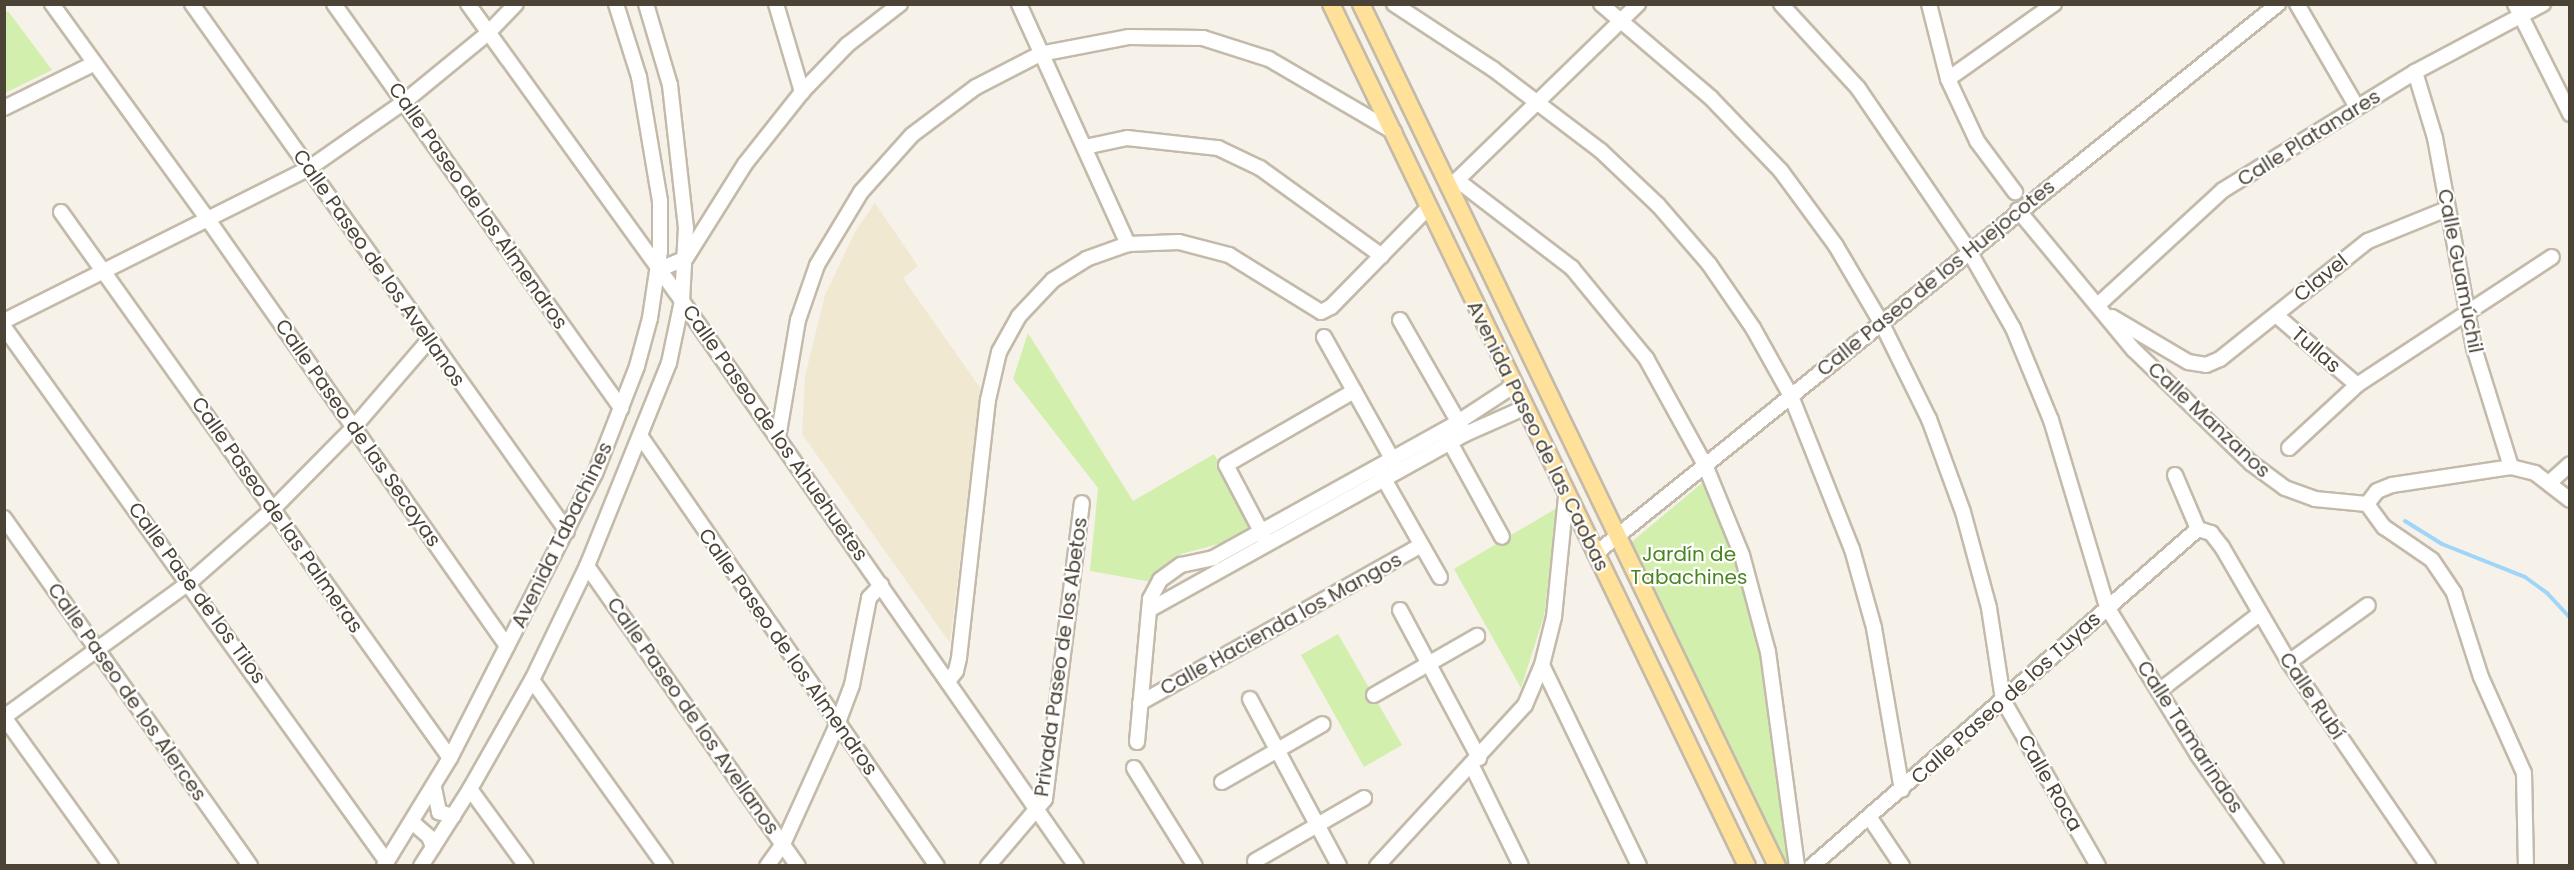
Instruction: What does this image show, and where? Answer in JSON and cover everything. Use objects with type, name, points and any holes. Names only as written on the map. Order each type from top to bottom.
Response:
[{"type":"main road","name":"Avenida Paseo de las Caobas","points":[[1331,4],[1468,292],[1518,410],[1566,496],[1747,866]]},
{"type":"main road","name":"Avenida Paseo de las Caobas","points":[[1361,4],[1453,184],[1494,279],[1777,866]]},
{"type":"main road","points":[[1468,292],[1494,279]]},
{"type":"street","name":"Calle Paseo de las Secoyas","points":[[52,4],[93,64],[209,221],[507,646]]},
{"type":"street","name":"Calle Paseo de los Avellanos","points":[[192,4],[567,531]]},
{"type":"street","name":"Calle Paseo de los Almendros","points":[[334,4],[621,408]]},
{"type":"street","name":"Calle Paseo de los Ahuehuetes","points":[[468,4],[682,301],[1076,866]]},
{"type":"street","points":[[4,321],[209,221],[308,169],[404,102],[488,33],[516,4]]},
{"type":"street","name":"Avenida Tabachines","points":[[386,864],[434,788],[595,474],[621,408],[650,318],[658,270],[660,201],[651,134],[616,4]]},
{"type":"street","name":"Avenida Tabachines","points":[[421,866],[470,789],[532,680],[587,566],[669,363],[682,301],[686,258],[683,181],[673,105],[646,4]]},
{"type":"street","points":[[776,4],[802,92]]},
{"type":"street","points":[[658,270],[686,258],[745,164],[802,92],[848,45],[900,4]]},
{"type":"street","points":[[1019,4],[1128,244]]},
{"type":"street","points":[[1394,4],[1539,104],[1601,151],[1680,230],[1754,328],[1791,396],[1824,471],[1854,558],[1876,639],[1902,790]]},
{"type":"street","points":[[1601,4],[1711,98],[1781,171],[1836,246],[1882,324],[1929,420],[1963,512],[1989,608],[2003,700]]},
{"type":"street","points":[[1638,4],[1539,104],[1453,184],[1572,268],[1646,358],[1705,465],[1742,555],[1768,652],[1797,866]]},
{"type":"street","name":"Calle Tamarindos","points":[[1781,4],[1858,88],[1969,251],[2013,328],[2051,420],[2107,607],[2198,756],[2276,865]]},
{"type":"street","points":[[1929,4],[1948,79],[1977,141],[2015,192]]},
{"type":"street","points":[[1948,79],[2054,4]]},
{"type":"street","name":"Calle Paseo de los Huejocotes","points":[[1595,554],[1882,324],[2018,210],[2278,4]]},
{"type":"street","points":[[2297,4],[2357,107]]},
{"type":"street","name":"Calle Platanares","points":[[2102,309],[2223,190],[2518,10],[2543,4]]},
{"type":"street","points":[[2518,10],[2570,114]]},
{"type":"street","points":[[778,438],[798,320],[818,265],[861,192],[912,135],[976,87],[1040,54],[1129,37],[1203,38],[1269,59],[1394,133]]},
{"type":"street","points":[[4,108],[93,64]]},
{"type":"street","name":"Calle Guamúchil","points":[[2415,72],[2427,106],[2474,348],[2511,467]]},
{"type":"street","points":[[1085,147],[1127,138],[1218,148],[1260,168],[1382,256]]},
{"type":"street","points":[[948,681],[956,671],[959,658],[988,400],[999,352],[1019,316],[1053,280],[1086,259],[1128,244],[1179,242],[1229,255],[1321,312],[1382,256],[1428,208]]},
{"type":"street","name":"Clavel","points":[[2206,365],[2220,359],[2368,241],[2447,209]]},
{"type":"street","name":"Calle Manzanos","points":[[2018,210],[2134,350],[2251,463],[2285,488],[2315,499],[2367,504]]},
{"type":"street","name":"Calle Paseo de las Palmeras","points":[[61,212],[450,758]]},
{"type":"street","points":[[2289,448],[2357,386],[2552,257]]},
{"type":"street","name":"Calle Manzanos","points":[[2102,309],[2188,362],[2206,365]]},
{"type":"street","name":"Tullas","points":[[2276,315],[2357,386]]},
{"type":"street","points":[[1400,320],[1462,428]]},
{"type":"street","name":"Calle Pase de los Tilos","points":[[4,327],[190,582],[386,864]]},
{"type":"street","points":[[1324,337],[1396,465]]},
{"type":"street","points":[[111,866],[5,717],[190,582],[273,509],[354,428],[429,340]]},
{"type":"street","points":[[1462,428],[1508,389]]},
{"type":"street","points":[[1268,544],[1226,465],[1354,391]]},
{"type":"street","points":[[1137,742],[1149,610],[1153,591],[1169,572],[1213,558],[1260,531],[1381,473],[1462,428],[1518,410]]},
{"type":"street","points":[[1447,436],[1502,537]]},
{"type":"street","name":"Calle Paseo de los Almendros","points":[[641,437],[837,725],[937,866]]},
{"type":"street","points":[[2549,483],[2570,464]]},
{"type":"street","points":[[2526,866],[2524,773],[2481,677],[2454,593],[2432,560],[2384,527],[2367,504],[2378,491],[2392,485],[2511,467],[2535,473],[2570,500]]},
{"type":"street","points":[[1149,610],[1268,544],[1381,473]]},
{"type":"street","points":[[1381,473],[1440,577]]},
{"type":"street","points":[[595,474],[620,486]]},
{"type":"street","points":[[2175,475],[2198,529]]},
{"type":"street","points":[[1377,866],[1525,705],[1542,665],[1561,581],[1566,496]]},
{"type":"street","name":"Privada Paseo de los Abetos","points":[[1038,811],[1045,799],[1082,503]]},
{"type":"street","name":"Calle Paseo de los Alerces","points":[[4,518],[96,652],[250,866]]},
{"type":"street","name":"Calle Paseo de los Tuyas","points":[[1812,866],[1870,818],[2198,529]]},
{"type":"street","name":"Calle Rubí","points":[[2198,529],[2211,533],[2222,548],[2258,615],[2428,866]]},
{"type":"street","name":"Calle Hacienda los Mangos","points":[[1140,704],[1421,545]]},
{"type":"street","name":"Calle Paseo de los Avellanos","points":[[587,566],[798,866]]},
{"type":"street","points":[[767,866],[783,844],[837,725],[852,685],[869,598],[881,585]]},
{"type":"street","points":[[2289,662],[2368,605]]},
{"type":"street","points":[[1400,610],[1429,664],[1521,866]]},
{"type":"street","points":[[2159,691],[2258,615]]},
{"type":"street","points":[[1374,695],[1477,636]]},
{"type":"street","points":[[1542,665],[1639,866]]},
{"type":"street","points":[[532,680],[664,866]]},
{"type":"street","points":[[1250,699],[1339,866]]},
{"type":"street","name":"Calle Roca","points":[[2003,700],[2098,866]]},
{"type":"street","points":[[1222,782],[1323,724]]},
{"type":"street","points":[[1134,768],[1195,866]]},
{"type":"street","points":[[434,788],[439,812],[453,816]]},
{"type":"street","points":[[470,789],[526,866]]},
{"type":"street","points":[[1255,861],[1364,798]]},
{"type":"street","points":[[988,866],[1038,811]]},
{"type":"street","points":[[1870,818],[1902,866]]},
{"type":"street","points":[[412,822],[429,837],[433,848]]},
{"type":"shaded area","points":[[875,203],[918,266],[903,278],[981,389],[950,643],[802,434],[805,376],[825,295],[855,232]]},
{"type":"green space","points":[[8,11],[52,70],[5,93],[4,13]]},
{"type":"green space","points":[[1028,333],[1133,501],[1214,454],[1255,527],[1230,541],[1181,554],[1152,582],[1090,571],[1098,488],[1013,379]]},
{"type":"green space","name":"Jardín de Tabachines","points":[[1702,483],[1734,557],[1762,653],[1792,862],[1788,865],[1782,865],[1629,544]]},
{"type":"green space","points":[[1557,508],[1544,616],[1521,688],[1454,569]]},
{"type":"green space","points":[[1338,634],[1402,745],[1364,767],[1301,655]]},
{"type":"waterway","points":[[2405,521],[2442,544],[2525,577],[2547,593],[2570,618]]}]
